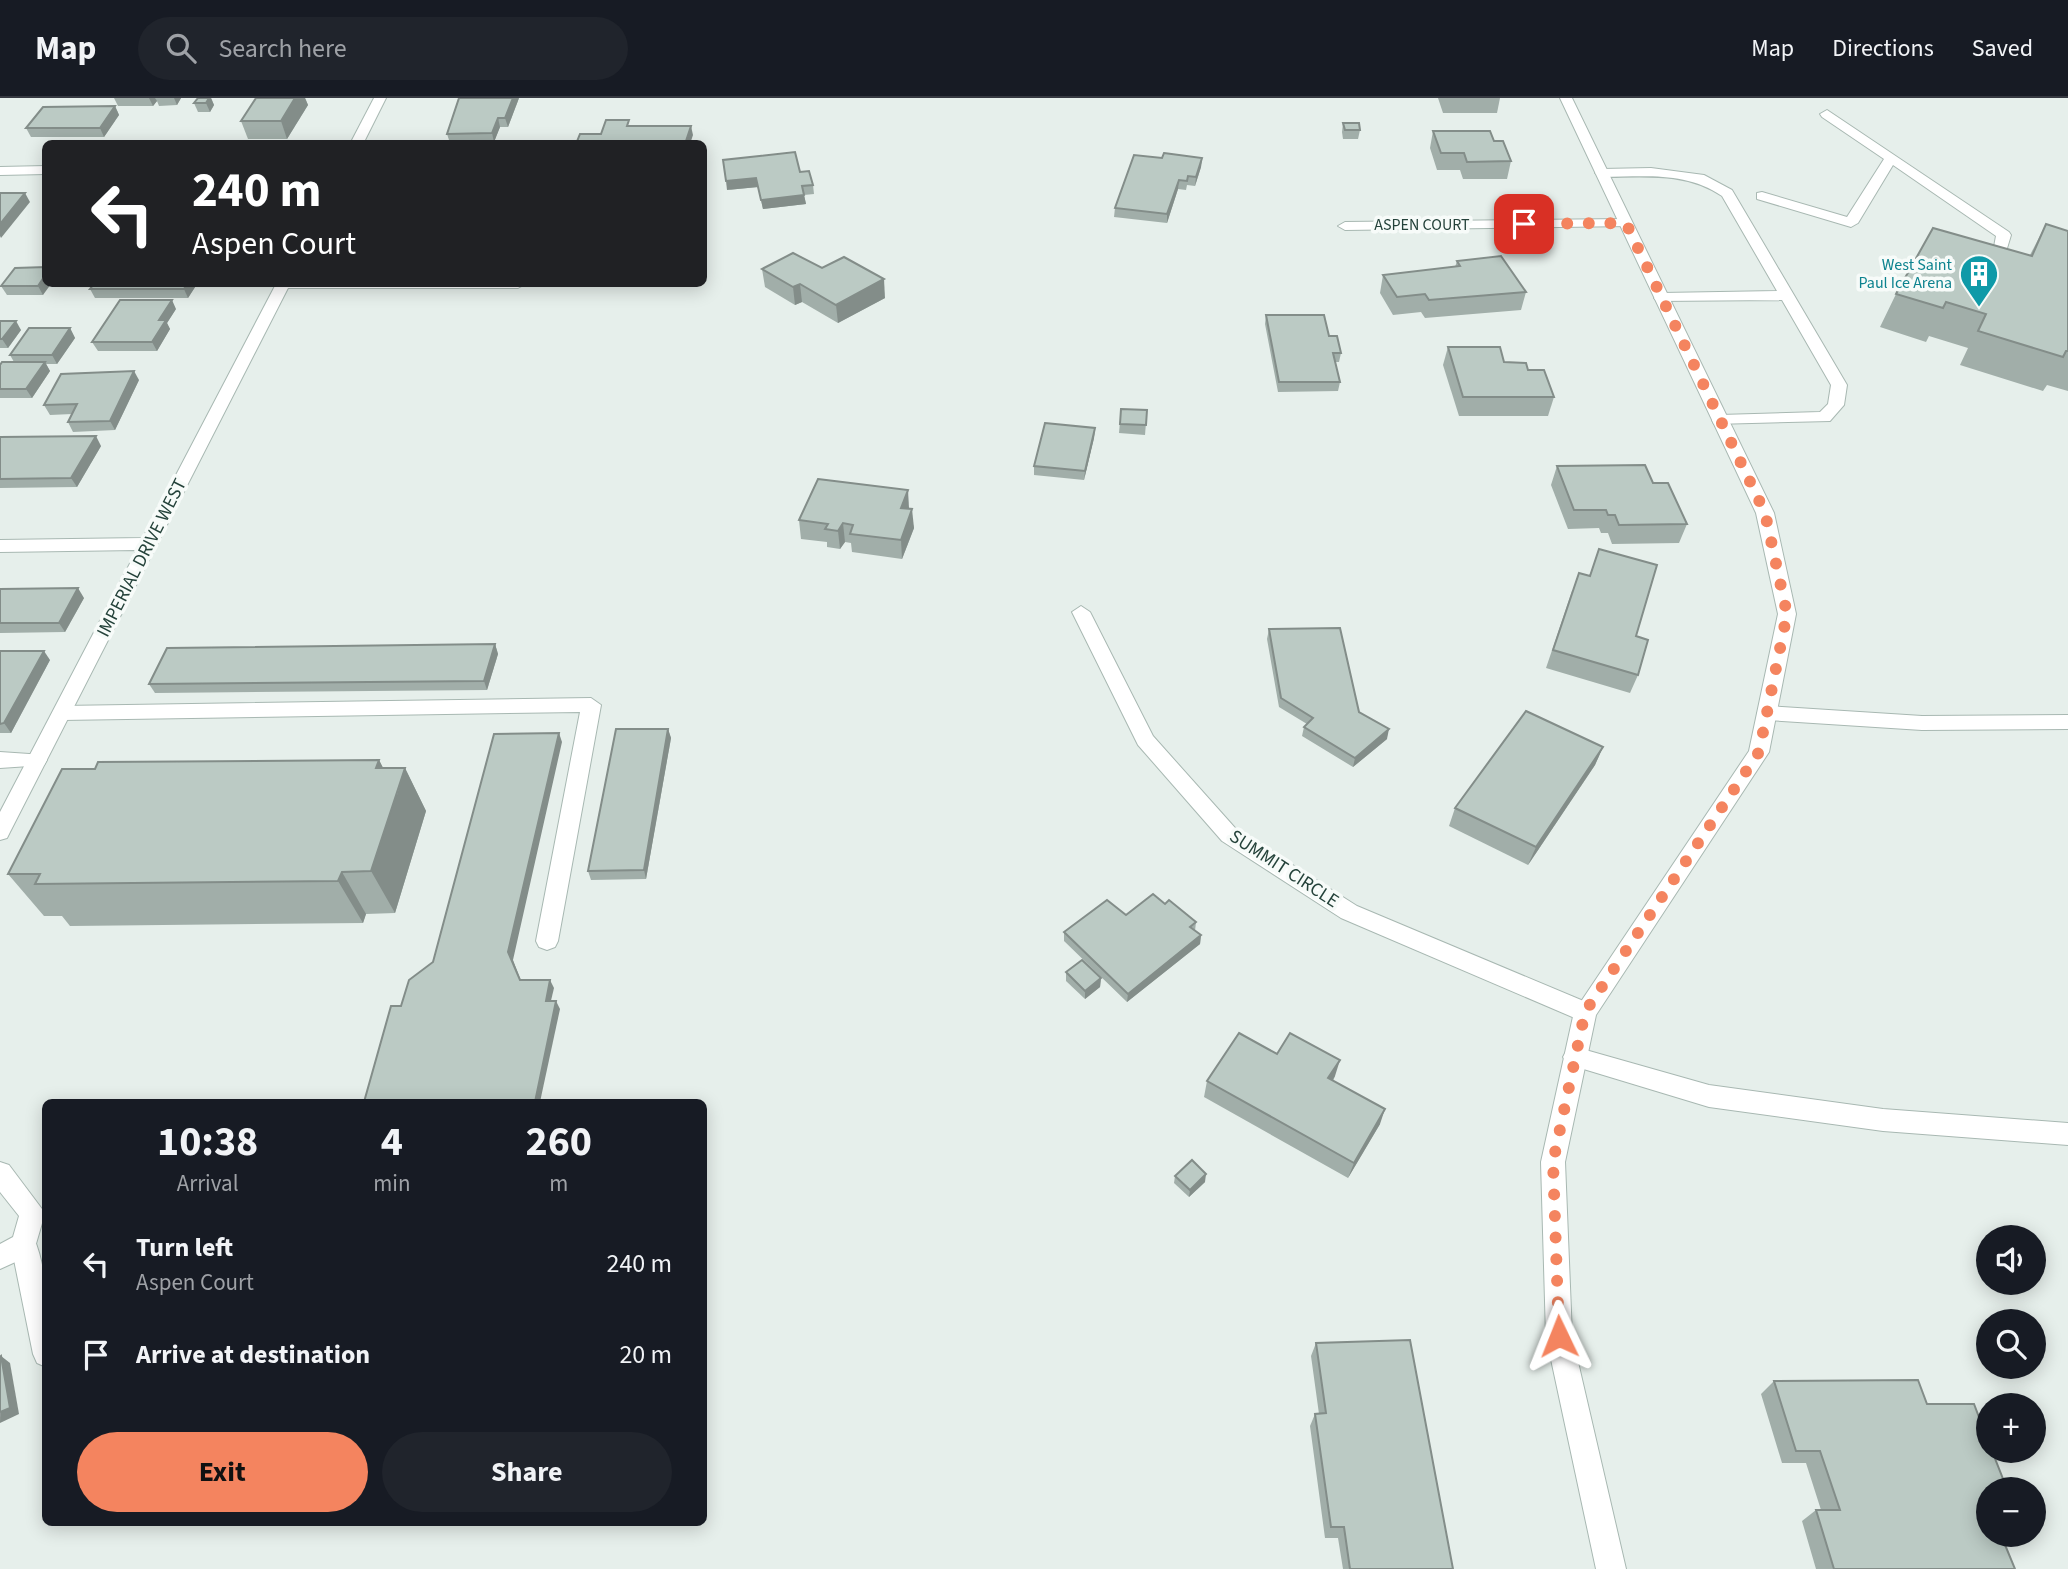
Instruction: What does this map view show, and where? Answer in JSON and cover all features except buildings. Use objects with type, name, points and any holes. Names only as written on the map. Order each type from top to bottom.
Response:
[{"type":"street","points":[[358,140],[380,98]]},
{"type":"street","points":[[1566,98],[1765,513],[1787,614],[1759,752],[1585,1012],[1553,1162],[1559,1336],[1611,1569]]},
{"type":"street","points":[[1827,114],[2004,235],[2000,252]]},
{"type":"street","points":[[1762,196],[1852,223],[1891,158]]},
{"type":"street","points":[[0,171],[42,170]]},
{"type":"street","points":[[1602,173],[1688,175],[1715,183],[1727,193],[1839,385],[1836,405],[1824,417],[1720,420]]},
{"type":"street","name":"ASPEN COURT","points":[[1345,226],[1626,223]]},
{"type":"street","name":"IMPERIAL DRIVE WEST","points":[[0,832],[281,287]]},
{"type":"street","points":[[1662,298],[1787,295]]},
{"type":"street","points":[[0,546],[150,544]]},
{"type":"street","name":"SUMMIT CIRCLE","points":[[1081,612],[1145,740],[1229,835],[1349,912],[1585,1012]]},
{"type":"street","points":[[62,713],[591,705],[547,941]]},
{"type":"street","points":[[1767,713],[1922,723],[2065,727]]},
{"type":"street","points":[[0,760],[37,760]]},
{"type":"street","points":[[1575,1057],[1709,1096],[1883,1120],[2068,1134]]},
{"type":"street","points":[[0,1173],[32,1213],[24,1245],[42,1334]]},
{"type":"street","points":[[0,1257],[24,1245]]},
{"type":"place","name":"West Saint Paul Ice Arena","points":[[1979,308]]},
{"type":"route","points":[[1524,224],[1626,223],[1765,513],[1787,614],[1759,752],[1585,1012],[1553,1162],[1559,1336]]}]
